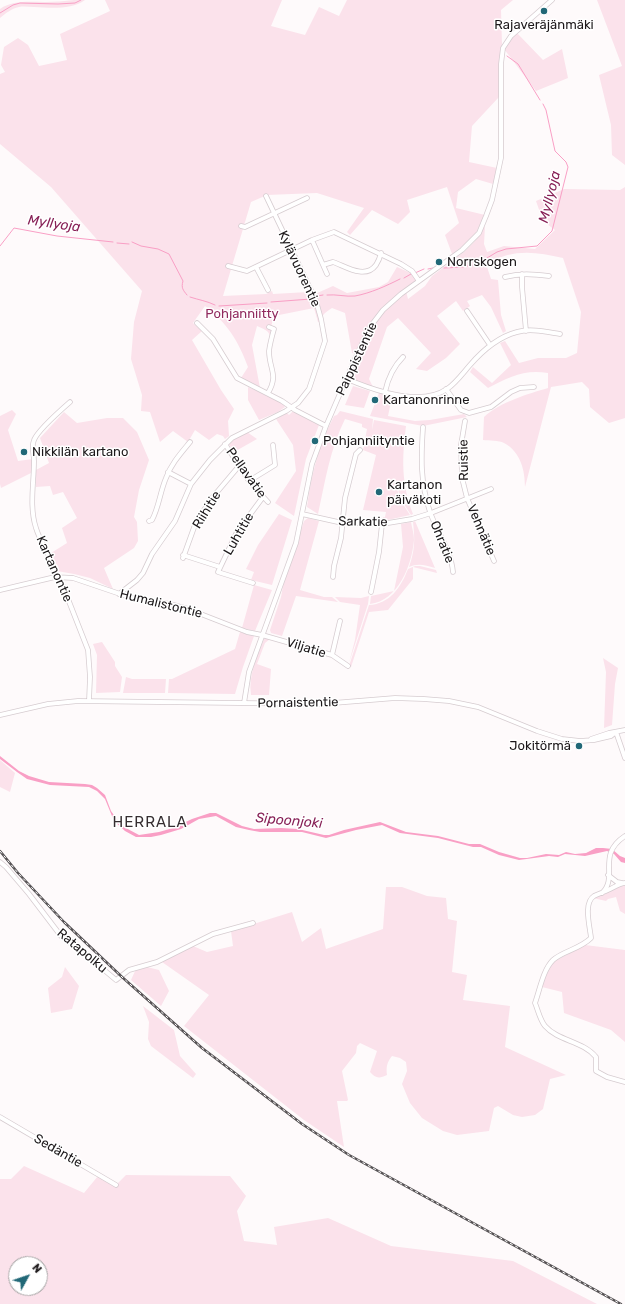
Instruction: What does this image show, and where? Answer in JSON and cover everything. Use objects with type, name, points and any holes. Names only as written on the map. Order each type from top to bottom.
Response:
[{"type":"street","name":"Paippistentie","points":[[244,703],[249,672],[291,557],[302,514],[312,464],[326,426],[370,327],[378,315],[401,294],[462,250],[478,233],[492,200],[501,158],[501,64],[503,48],[511,36],[552,0]]},
{"type":"street","name":"Kylävuorentie","points":[[119,594],[137,580],[143,573],[152,554],[172,527],[191,484],[210,460],[232,438],[286,411],[298,403],[309,389],[325,341],[321,319],[316,301],[266,196]]},
{"type":"street","points":[[241,226],[245,227],[307,198]]},
{"type":"street","points":[[228,266],[247,271],[312,240],[329,233],[337,232],[406,266],[412,271],[419,282]]},
{"type":"street","points":[[312,240],[327,274]]},
{"type":"street","points":[[323,265],[333,262],[356,272],[368,270],[376,265],[381,253]]},
{"type":"street","points":[[256,267],[268,290]]},
{"type":"street","points":[[505,277],[522,274],[548,276]]},
{"type":"street","points":[[522,274],[526,330]]},
{"type":"street","points":[[467,311],[490,345]]},
{"type":"street","points":[[197,323],[213,339],[237,378],[268,393],[308,418],[326,426]]},
{"type":"street","points":[[268,327],[274,329],[269,351],[274,378],[273,385],[268,393]]},
{"type":"street","points":[[347,379],[385,392],[405,396],[431,396],[446,389],[490,345],[502,338],[526,330],[560,334]]},
{"type":"street","points":[[385,392],[389,376],[395,364],[403,357]]},
{"type":"street","points":[[446,389],[461,410],[469,413],[491,407],[511,392],[520,388],[534,387]]},
{"type":"street","name":"Kartanontie","points":[[70,402],[37,434],[33,446],[34,521],[39,537],[53,564],[89,656],[89,701]]},
{"type":"street","name":"Ruistie","points":[[465,421],[461,445],[462,478],[467,498]]},
{"type":"street","name":"Ohratie","points":[[423,427],[421,464],[424,493],[452,562],[453,572]]},
{"type":"street","points":[[149,521],[152,520],[156,512],[168,472],[190,442]]},
{"type":"street","name":"Pellavatie","points":[[225,444],[249,481],[268,502]]},
{"type":"street","points":[[249,481],[275,465],[274,445]]},
{"type":"street","points":[[333,577],[349,478],[356,454],[360,450]]},
{"type":"street","name":"Riihitie","points":[[219,570],[183,557],[196,522],[212,498],[240,466]]},
{"type":"street","points":[[168,472],[191,484]]},
{"type":"street","name":"Sarkatie","points":[[302,514],[342,523],[382,524],[412,519],[431,513],[491,489]]},
{"type":"street","name":"Luhtitie","points":[[219,570],[237,532],[263,497]]},
{"type":"street","name":"Vehnätie","points":[[467,498],[494,561]]},
{"type":"street","points":[[371,592],[379,552],[382,524]]},
{"type":"street","points":[[219,570],[253,583]]},
{"type":"street","points":[[0,590],[57,577]]},
{"type":"street","name":"Humalistontie","points":[[57,577],[81,580],[132,598],[174,605],[201,613],[247,632],[262,635]]},
{"type":"street","points":[[332,655],[340,621]]},
{"type":"street","name":"Viljatie","points":[[262,635],[332,655],[348,666]]},
{"type":"street","name":"Pornaistentie","points":[[0,716],[48,704],[89,701],[321,704],[402,698],[449,701],[478,707],[537,731],[562,739],[580,741],[591,740],[597,736],[609,732],[625,730]]},
{"type":"street","points":[[616,732],[625,758]]},
{"type":"street","points":[[600,894],[607,885],[610,854],[612,849],[617,841],[625,836]]},
{"type":"street","name":"Ratapolku","points":[[0,862],[29,894],[61,936],[91,958],[116,980],[129,970],[157,962],[213,934],[253,923]]},
{"type":"street","points":[[608,875],[617,882],[623,883]]},
{"type":"street","points":[[623,883],[592,897],[588,905],[587,913],[591,938],[585,943],[554,959],[547,968],[535,1003],[544,1025],[551,1032],[585,1048],[594,1054],[596,1057],[596,1070],[607,1077],[625,1082]]},
{"type":"street","name":"Sedäntie","points":[[0,1117],[116,1185]]},
{"type":"green space","points":[[85,0],[74,5],[61,8],[19,7],[9,11],[0,18],[0,9],[10,4],[21,2]]},
{"type":"green space","name":"Pohjanniitty","points":[[105,0],[282,0],[271,26],[305,35],[319,7],[339,16],[347,0],[513,0],[501,10],[502,44],[499,64],[499,97],[472,126],[469,162],[497,168],[493,184],[476,179],[458,192],[456,208],[485,215],[472,239],[452,254],[445,235],[459,223],[447,187],[407,200],[410,212],[398,224],[372,210],[350,235],[347,232],[364,208],[317,193],[267,195],[251,202],[223,296],[266,294],[272,291],[273,294],[308,292],[315,294],[333,286],[347,293],[379,287],[388,282],[397,267],[415,275],[419,281],[406,291],[408,299],[425,286],[432,276],[464,252],[475,241],[485,226],[484,244],[487,252],[504,246],[535,249],[555,230],[543,221],[536,201],[564,189],[620,190],[625,187],[625,418],[609,423],[590,407],[589,389],[582,382],[551,387],[525,487],[523,468],[514,451],[502,442],[483,440],[484,417],[506,403],[548,388],[548,373],[524,373],[510,377],[488,388],[470,372],[473,367],[492,383],[511,365],[500,343],[505,341],[519,363],[538,358],[566,358],[577,353],[581,312],[563,258],[542,254],[523,253],[505,256],[486,264],[491,279],[498,280],[501,315],[506,331],[503,333],[491,307],[482,295],[467,301],[470,306],[463,311],[456,301],[437,316],[460,344],[446,358],[427,371],[416,369],[431,353],[398,318],[387,327],[369,379],[374,389],[347,379],[357,354],[352,353],[345,313],[332,308],[323,316],[322,323],[318,322],[314,308],[274,316],[271,327],[275,333],[270,338],[267,331],[257,326],[252,345],[260,388],[241,378],[248,367],[236,340],[220,319],[205,306],[193,323],[202,331],[192,340],[221,390],[234,409],[228,421],[229,436],[225,439],[223,436],[217,434],[209,440],[195,430],[188,442],[173,431],[160,442],[150,412],[141,411],[142,395],[131,359],[134,322],[142,291],[51,187],[0,144],[0,74],[5,72],[1,65],[4,47],[18,38],[28,45],[39,66],[67,60],[60,34],[110,11]]},
{"type":"green space","points":[[597,0],[625,0],[625,165],[612,155],[611,125],[599,75],[622,66]]},
{"type":"green space","points":[[517,33],[543,60],[562,49],[568,78],[536,91],[504,49]]},
{"type":"green space","points":[[353,386],[370,391],[364,408],[345,405]]},
{"type":"green space","points":[[248,387],[281,401],[285,407],[278,412],[259,420],[248,400]]},
{"type":"green space","points":[[379,393],[392,397],[388,416],[415,421],[464,414],[467,417],[423,426],[370,416]]},
{"type":"green space","points":[[12,410],[16,414],[8,430],[18,461],[33,459],[31,473],[1,488],[0,416]]},
{"type":"green space","points":[[340,411],[373,419],[372,430],[374,420],[406,426],[403,460],[404,481],[413,514],[411,515],[400,498],[395,476],[399,498],[410,515],[383,521],[383,517],[385,517],[386,512],[363,510],[376,455],[363,450],[367,429],[362,427],[362,424],[345,419],[335,442],[318,514],[307,507],[313,472],[320,449],[334,416]]},
{"type":"green space","points":[[64,412],[77,423],[107,418],[123,418],[137,432],[149,460],[139,490],[134,517],[137,522],[138,541],[134,548],[104,568],[113,589],[90,578],[57,571],[51,553],[67,543],[62,528],[77,518],[63,492],[53,495],[50,486],[36,487],[36,470],[49,463],[40,438]]},
{"type":"green space","points":[[292,412],[295,412],[319,425],[306,459],[294,516],[275,503],[296,471],[293,445],[276,419],[287,413],[289,415]]},
{"type":"green space","points":[[247,432],[257,439],[234,452],[228,443]]},
{"type":"green space","points":[[279,514],[292,520],[272,585],[251,580],[254,572],[246,569],[258,545]]},
{"type":"green space","points":[[308,518],[319,521],[300,590],[324,597],[332,597],[338,602],[296,596],[282,636],[271,633],[270,630],[304,521]]},
{"type":"green space","points":[[415,521],[435,568],[422,565],[409,567],[414,540],[413,522]]},
{"type":"green space","points":[[411,522],[414,540],[413,550],[407,570],[394,591],[403,547],[401,524]]},
{"type":"green space","points":[[415,566],[436,570],[437,573],[413,567],[413,579],[388,610],[369,612],[351,667],[349,666],[369,605],[376,604],[389,598],[402,582],[408,569]]},
{"type":"green space","points":[[254,585],[272,590],[255,631],[242,628]]},
{"type":"green space","points":[[394,591],[380,601],[370,604],[371,596]]},
{"type":"green space","points":[[369,596],[368,604],[349,663],[355,640],[360,605],[340,602],[335,597],[361,598]]},
{"type":"green space","points":[[240,632],[254,636],[235,694],[168,693],[169,679],[172,679],[235,649]]},
{"type":"green space","points":[[264,639],[270,639],[265,643],[257,664],[271,669],[269,695],[251,695],[250,688],[252,673]]},
{"type":"green space","points":[[102,642],[115,662],[115,666],[122,677],[120,692],[96,693],[97,655],[93,644]]},
{"type":"green space","points":[[603,658],[618,668],[615,684],[612,725],[604,728],[606,672]]},
{"type":"green space","points":[[126,677],[132,679],[166,679],[165,693],[123,693]]},
{"type":"green space","points":[[0,760],[15,773],[10,792],[0,787]]},
{"type":"green space","points":[[622,883],[625,883],[625,914],[620,911],[616,897],[606,901],[593,898],[617,888]]},
{"type":"green space","points":[[386,887],[402,887],[427,896],[446,898],[448,919],[457,921],[452,972],[467,975],[463,1000],[510,1006],[505,1047],[566,1075],[550,1079],[543,1109],[535,1115],[522,1117],[513,1115],[498,1106],[494,1108],[489,1131],[457,1135],[443,1131],[422,1118],[410,1103],[402,1084],[407,1071],[406,1062],[400,1058],[392,1056],[387,1065],[387,1075],[375,1077],[370,1072],[377,1051],[360,1043],[357,1046],[356,1053],[342,1071],[348,1100],[337,1101],[344,1147],[304,1120],[184,1026],[209,995],[162,962],[193,946],[207,952],[233,946],[231,931],[292,912],[302,942],[321,928],[326,949],[383,929]]},
{"type":"green space","points":[[585,945],[625,950],[625,1042],[611,1030],[564,1013],[562,992],[542,987],[548,969],[555,961]]},
{"type":"green space","points":[[65,967],[79,986],[72,1009],[51,1013],[48,988],[62,977]]},
{"type":"green space","points":[[147,967],[159,970],[169,991],[161,1006],[131,980],[136,969]]},
{"type":"green space","points":[[143,1006],[174,1030],[180,1056],[196,1074],[193,1078],[151,1046],[148,1039],[149,1022]]},
{"type":"green space","points":[[24,1166],[84,1193],[98,1176],[116,1185],[126,1175],[230,1176],[246,1196],[237,1211],[244,1241],[277,1245],[274,1227],[328,1218],[391,1246],[513,1261],[597,1304],[0,1304],[0,1179],[11,1179]]},
{"type":"shaded area","points":[[0,756],[19,771],[29,776],[49,782],[92,785],[105,795],[111,811],[119,822],[124,827],[139,835],[173,828],[192,819],[210,813],[216,813],[242,826],[254,829],[298,829],[324,835],[380,822],[406,832],[438,836],[469,844],[480,844],[499,852],[520,858],[546,854],[559,855],[566,852],[575,854],[586,853],[596,848],[603,848],[612,849],[620,856],[625,858],[625,863],[621,862],[614,854],[607,851],[585,856],[565,854],[558,857],[549,856],[519,860],[499,855],[481,847],[473,847],[438,838],[400,833],[382,825],[326,838],[302,832],[260,832],[236,827],[216,816],[199,819],[181,829],[161,835],[136,837],[125,831],[114,821],[105,799],[97,791],[89,787],[50,785],[27,779],[0,759]]},
{"type":"waterway","points":[[0,13],[13,5],[20,3],[58,4],[75,3],[81,0]]},
{"type":"waterway","name":"Myllyoja","points":[[507,56],[518,64],[540,100]]},
{"type":"waterway","name":"Myllyoja","points":[[444,268],[463,267],[477,264],[497,252],[506,249],[537,246],[552,231],[568,167],[566,162],[555,151],[546,110],[543,104]]},
{"type":"waterway","name":"Myllyoja","points":[[0,246],[14,228],[57,236],[113,242]]},
{"type":"waterway","name":"Myllyoja","points":[[132,242],[141,246],[158,249],[169,254],[183,281],[183,289],[187,295]]},
{"type":"waterway","name":"Myllyoja","points":[[117,243],[129,244]]},
{"type":"waterway","name":"Myllyoja","points":[[428,269],[433,268]]},
{"type":"waterway","name":"Myllyoja","points":[[415,273],[424,269]]},
{"type":"waterway","name":"Myllyoja","points":[[404,278],[411,274]]},
{"type":"waterway","name":"Myllyoja","points":[[327,295],[361,295],[400,279]]},
{"type":"waterway","name":"Myllyoja","points":[[317,296],[323,295]]},
{"type":"waterway","name":"Myllyoja","points":[[190,297],[215,305]]},
{"type":"waterway","name":"Myllyoja","points":[[271,302],[311,299]]},
{"type":"waterway","name":"Myllyoja","points":[[219,306],[267,303]]},
{"type":"railway","points":[[0,851],[18,873],[64,922],[122,977],[202,1048],[302,1124],[349,1155],[621,1304]]},
{"type":"place","name":"Rajaveräjänmäki","points":[[544,11]]},
{"type":"place","name":"Norrskogen","points":[[439,262]]},
{"type":"place","name":"Kartanonrinne","points":[[375,400]]},
{"type":"place","name":"Pohjanniityntie","points":[[315,441]]},
{"type":"place","name":"Nikkilän kartano","points":[[24,452]]},
{"type":"place","name":"Kartanon päiväkoti","points":[[379,492]]},
{"type":"place","name":"Jokitörmä","points":[[579,746]]},
{"type":"district","name":"HERRALA","points":[[150,823]]},
{"type":"water label","name":"Sipoonjoki","points":[[289,821]]}]
